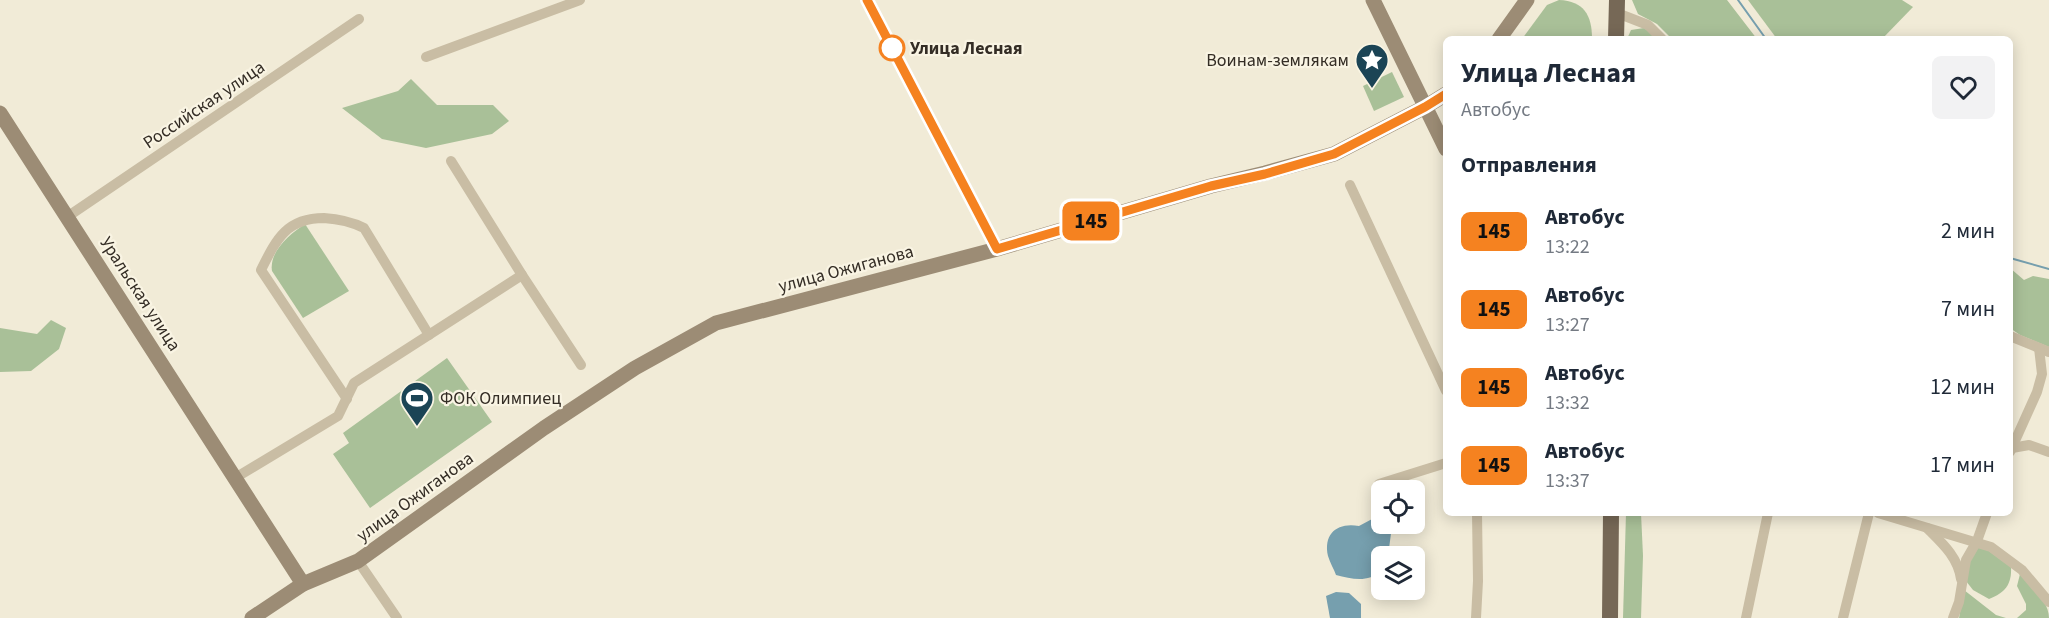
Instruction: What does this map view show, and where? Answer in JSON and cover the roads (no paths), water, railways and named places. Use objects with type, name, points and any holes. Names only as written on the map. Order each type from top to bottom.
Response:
[{"type":"main road","points":[[1616,36],[1617,6]]},
{"type":"main road","points":[[1610,618],[1611,516]]},
{"type":"street","points":[[426,57],[580,0]]},
{"type":"street","points":[[867,0],[997,249]]},
{"type":"street","points":[[1373,0],[1443,142]]},
{"type":"street","points":[[1501,36],[1527,0]]},
{"type":"street","points":[[1617,6],[1648,25],[1659,36]]},
{"type":"street","name":"Российская улица","points":[[67,217],[359,19]]},
{"type":"street","name":"улица Ожиганова","points":[[252,618],[303,584],[358,561],[544,428],[635,368],[716,323],[997,249],[1211,186],[1265,174],[1334,154],[1443,96]]},
{"type":"street","name":"Уральская улица","points":[[0,113],[303,584]]},
{"type":"street","points":[[451,161],[581,365]]},
{"type":"street","points":[[1350,185],[1443,385]]},
{"type":"street","points":[[347,399],[261,270],[273,244],[298,221],[314,218],[349,220],[364,228],[429,334]]},
{"type":"street","points":[[235,478],[338,416],[354,382],[522,275]]},
{"type":"street","points":[[2013,337],[2044,350],[2042,374],[2013,445]]},
{"type":"street","points":[[2013,450],[2029,446],[2049,453]]},
{"type":"street","points":[[1392,480],[1443,464]]},
{"type":"street","points":[[1476,618],[1477,516]]},
{"type":"street","points":[[1746,618],[1767,516]]},
{"type":"street","points":[[1843,618],[1868,516]]},
{"type":"street","points":[[1889,516],[1977,541],[2004,555],[2022,570],[2049,602]]},
{"type":"street","points":[[1955,615],[1966,560],[1977,541],[1986,516]]},
{"type":"street","points":[[1924,526],[1947,547],[1959,570],[1961,585]]},
{"type":"street","points":[[358,561],[397,618]]},
{"type":"water","points":[[1371,520],[1371,534],[1391,534],[1389,546],[1371,546],[1371,577],[1354,579],[1336,575],[1328,556],[1330,535],[1345,526],[1359,526]]},
{"type":"water","points":[[1336,592],[1349,593],[1361,604],[1361,618],[1330,618],[1326,596]]},
{"type":"waterway","points":[[1738,0],[1764,36]]},
{"type":"waterway","points":[[2013,259],[2049,269]]},
{"type":"place","name":"Улица Лесная","points":[[892,48]]},
{"type":"place","name":"Воинам-землякам","points":[[1372,89]]},
{"type":"place","name":"ФОК Олимпиец","points":[[417,427]]}]
